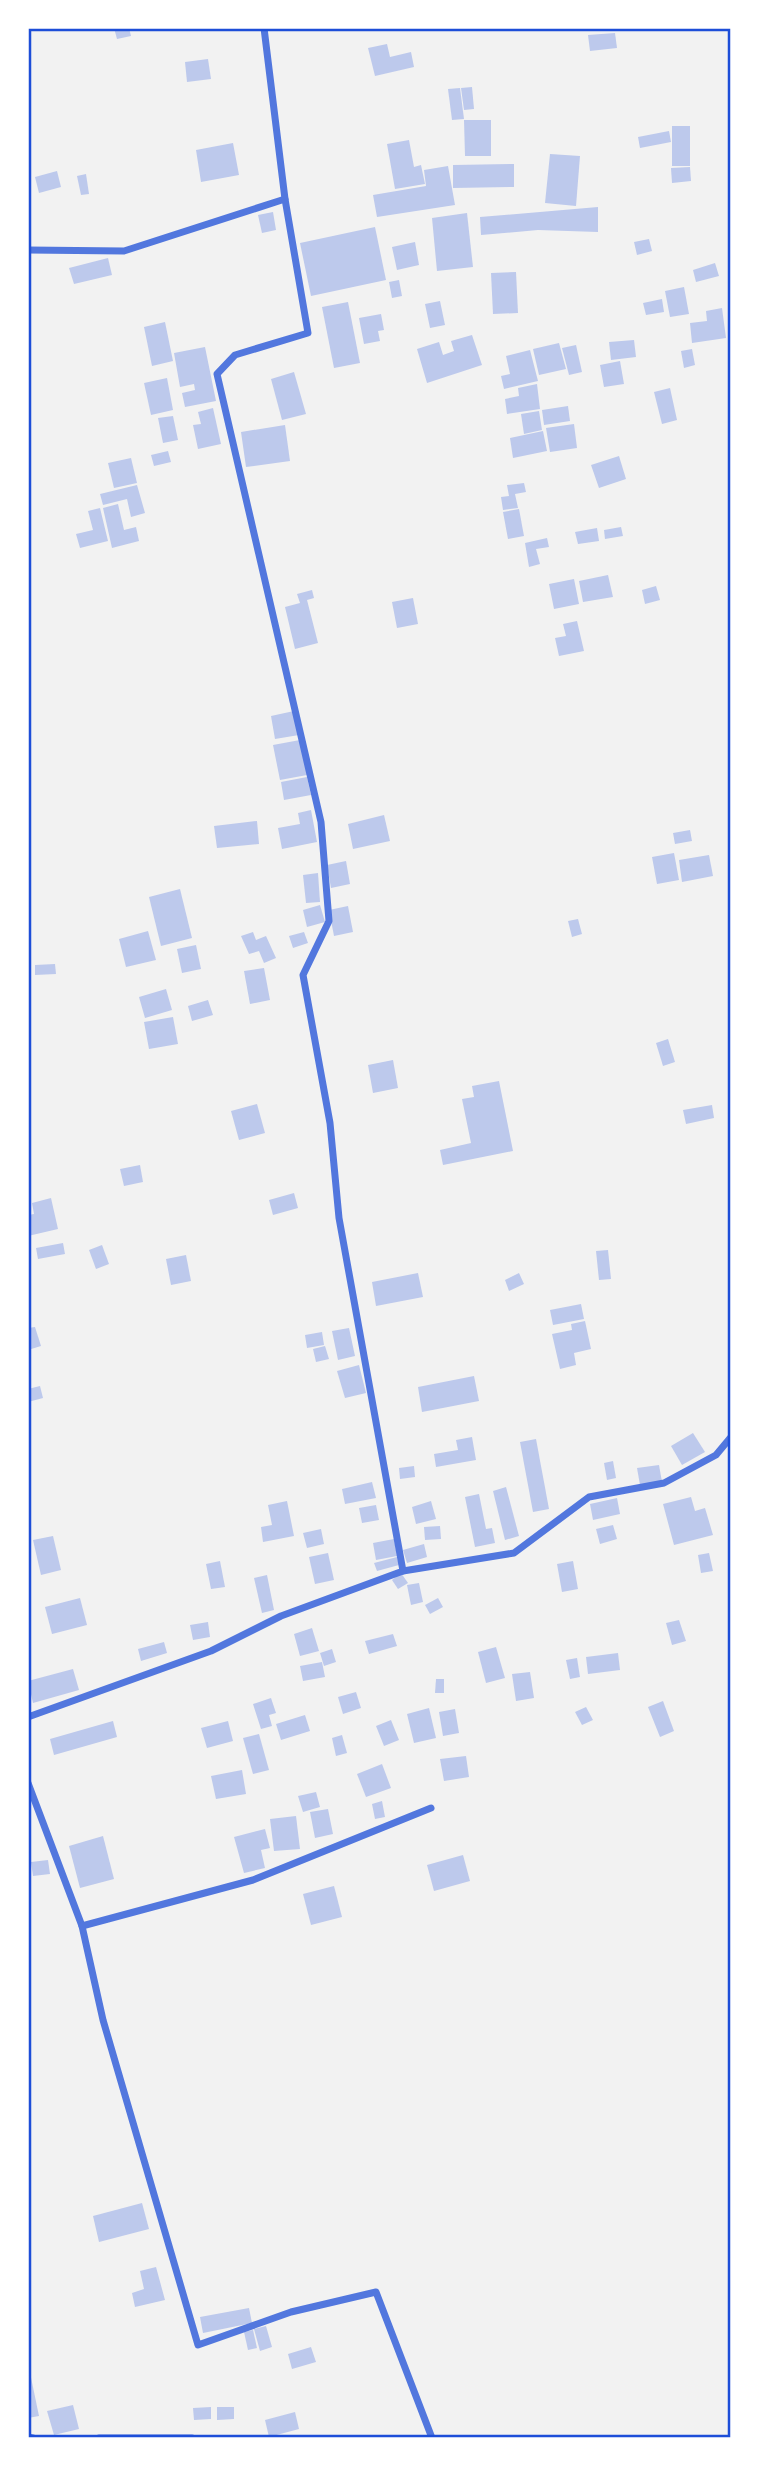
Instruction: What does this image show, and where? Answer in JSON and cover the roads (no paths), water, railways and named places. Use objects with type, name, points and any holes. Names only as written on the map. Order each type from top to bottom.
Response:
[{"type":"street","points":[[264,28],[285,199],[308,333],[235,355],[217,374],[321,822],[329,921],[303,975],[330,1123],[339,1218],[403,1571]]},
{"type":"street","points":[[28,250],[124,251],[285,199]]},
{"type":"street","points":[[28,1717],[211,1651],[281,1616],[403,1571],[514,1553],[589,1497],[664,1483],[716,1455],[731,1437]]},
{"type":"street","points":[[28,1783],[82,1926],[103,2020],[198,2345],[291,2312],[376,2292],[432,2438]]},
{"type":"street","points":[[82,1926],[253,1880],[431,1808]]},
{"type":"street","points":[[28,2437],[33,2438]]},
{"type":"street","points":[[99,2438],[192,2438]]}]
